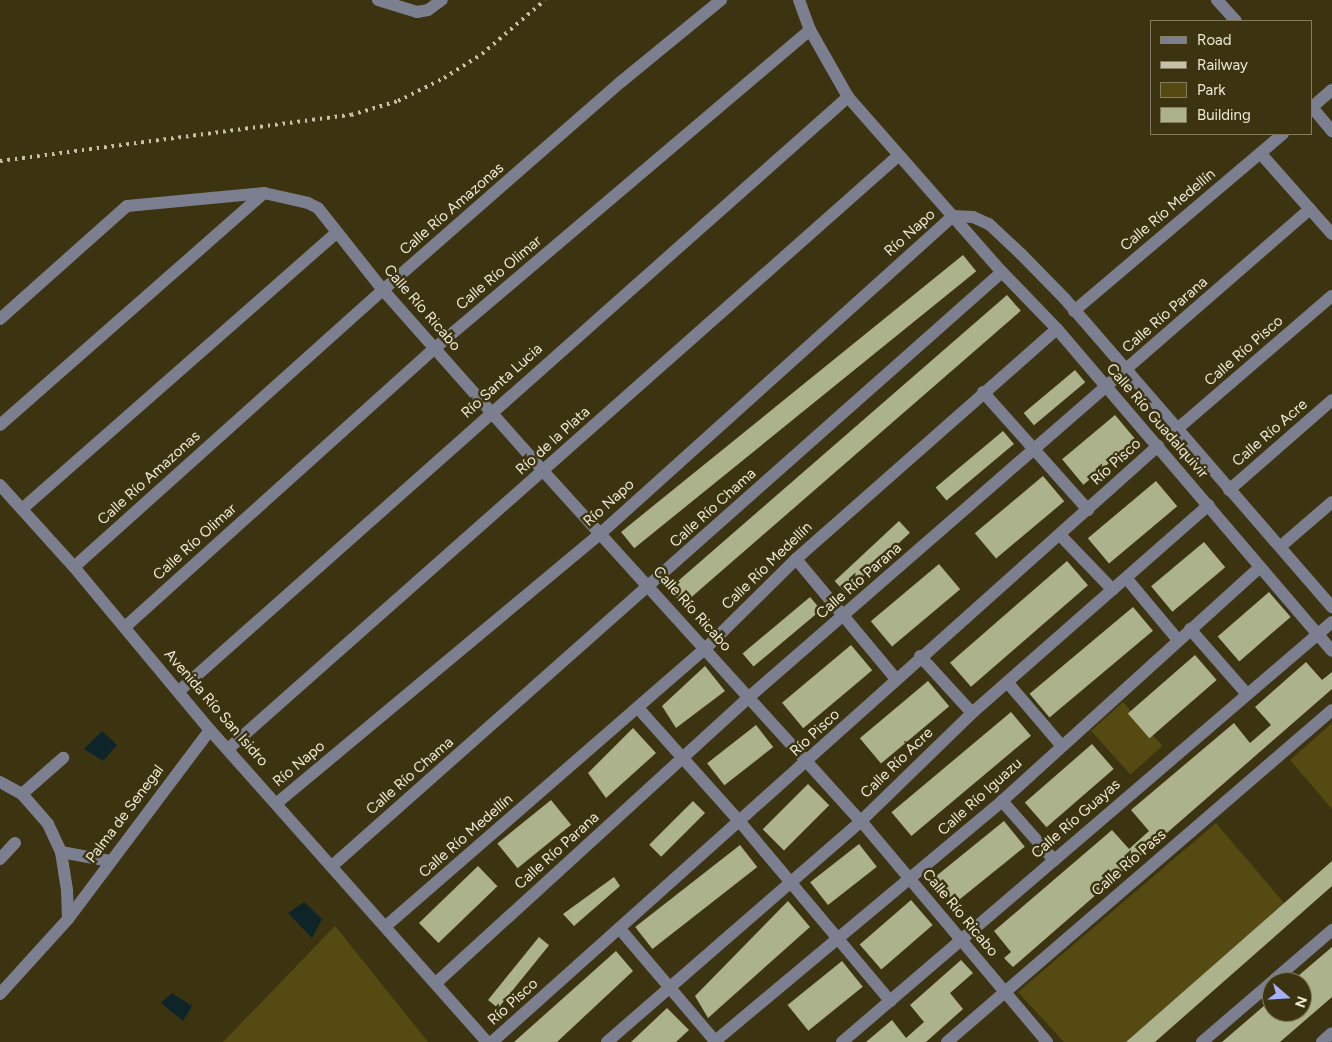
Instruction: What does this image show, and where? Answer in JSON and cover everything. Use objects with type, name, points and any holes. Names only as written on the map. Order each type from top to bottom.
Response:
[{"type":"street","points":[[378,0],[416,12],[428,10],[442,0]]},
{"type":"street","name":"Calle Río Amazonas","points":[[74,567],[383,290],[622,82],[721,0]]},
{"type":"street","name":"Calle Río Guadalquivir","points":[[799,0],[810,30],[848,97],[1002,272],[1058,329],[1106,389],[1209,505],[1332,651]]},
{"type":"street","points":[[1217,0],[1235,20]]},
{"type":"street","name":"Calle Río Olimar","points":[[125,627],[435,348],[810,30]]},
{"type":"street","points":[[1312,106],[1332,90]]},
{"type":"street","name":"Río Santa Lucia","points":[[179,690],[848,97]]},
{"type":"street","points":[[1312,108],[1332,130]]},
{"type":"street","name":"Calle Río Medellín","points":[[1074,311],[1261,154],[1281,135]]},
{"type":"street","points":[[1261,154],[1332,234]]},
{"type":"street","name":"Río de la Plata","points":[[228,749],[544,472],[898,156]]},
{"type":"street","points":[[0,319],[120,209],[134,204],[264,194]]},
{"type":"street","points":[[0,425],[264,194]]},
{"type":"street","name":"Calle Río Ricabo","points":[[264,194],[308,202],[318,208],[383,290],[544,472],[706,648],[748,698],[808,761],[861,821],[1047,1042]]},
{"type":"street","name":"Calle Río Parana","points":[[436,983],[748,698],[846,615],[1034,449],[1106,389],[1310,209]]},
{"type":"street","name":"Calle Río Guadalquivir","points":[[953,216],[973,217],[997,230],[1074,311],[1176,430],[1281,546],[1332,607]]},
{"type":"street","name":"Río Napo","points":[[277,803],[601,533],[953,216]]},
{"type":"street","points":[[22,509],[336,233]]},
{"type":"street","name":"Calle Río Chama","points":[[332,866],[649,587],[1002,272]]},
{"type":"street","name":"Calle Río Pisco","points":[[1176,430],[1332,296]]},
{"type":"street","name":"Calle Río Medellín","points":[[386,926],[706,648],[796,559],[983,392],[1058,329]]},
{"type":"street","points":[[983,392],[1088,510]]},
{"type":"street","name":"Calle Río Acre","points":[[1229,490],[1332,400]]},
{"type":"street","name":"Río Pisco","points":[[492,1042],[808,761],[920,656],[1088,510],[1158,446]]},
{"type":"street","name":"Avenida Río San Isidro","points":[[0,485],[74,567],[179,690],[210,730],[277,803],[487,1042]]},
{"type":"street","points":[[1281,546],[1332,502]]},
{"type":"street","name":"Calle Río Acre","points":[[607,1042],[861,821],[972,713],[1127,579],[1209,505]]},
{"type":"street","points":[[1060,534],[1113,590]]},
{"type":"street","points":[[796,559],[846,615],[896,679]]},
{"type":"street","name":"Calle Río Iguazu","points":[[715,1042],[1002,801],[1061,745],[1260,567]]},
{"type":"street","points":[[1127,579],[1178,640]]},
{"type":"street","name":"Calle Río Guayas","points":[[842,1042],[1332,622]]},
{"type":"street","points":[[1190,629],[1247,694]]},
{"type":"street","points":[[920,656],[972,713]]},
{"type":"street","points":[[1008,683],[1061,745]]},
{"type":"street","points":[[638,708],[740,822],[836,940],[890,1001]]},
{"type":"street","name":"Calle Río Pass","points":[[947,1042],[1332,710]]},
{"type":"street","name":"Palma de Senegal","points":[[1,992],[68,919],[110,860],[210,730]]},
{"type":"street","points":[[22,794],[63,758]]},
{"type":"street","name":"Palma de Senegal","points":[[0,782],[22,794],[48,824],[61,852],[68,890],[68,919]]},
{"type":"street","points":[[1002,801],[1054,860]]},
{"type":"street","points":[[0,860],[15,843]]},
{"type":"street","points":[[61,852],[110,860]]},
{"type":"street","points":[[620,929],[668,989],[715,1042]]},
{"type":"street","points":[[1202,1042],[1332,930]]},
{"type":"street","points":[[1322,1042],[1332,1033]]},
{"type":"green space","points":[[1123,702],[1162,746],[1131,775],[1091,731]]},
{"type":"green space","points":[[1332,723],[1332,809],[1290,760]]},
{"type":"green space","points":[[1216,823],[1284,903],[1126,1042],[1064,1042],[1018,992]]},
{"type":"green space","points":[[335,926],[428,1042],[223,1042]]},
{"type":"water","points":[[102,731],[117,745],[103,761],[84,749]]},
{"type":"water","points":[[304,902],[322,919],[312,938],[288,913]]},
{"type":"water","points":[[172,993],[192,1006],[183,1021],[161,1003]]},
{"type":"building","points":[[963,255],[976,271],[634,548],[621,532]]},
{"type":"building","points":[[1007,295],[1021,311],[683,605],[669,589]]},
{"type":"building","points":[[1075,370],[1085,382],[1034,425],[1024,413]]},
{"type":"building","points":[[1115,415],[1136,440],[1083,485],[1062,459]]},
{"type":"building","points":[[1003,431],[1014,444],[947,501],[936,488]]},
{"type":"building","points":[[1043,476],[1064,501],[996,558],[975,533]]},
{"type":"building","points":[[1156,481],[1177,506],[1109,563],[1088,538]]},
{"type":"building","points":[[899,521],[910,533],[846,593],[835,581]]},
{"type":"building","points":[[1204,542],[1225,567],[1172,612],[1151,586]]},
{"type":"building","points":[[1067,561],[1088,585],[971,687],[950,663]]},
{"type":"building","points":[[939,564],[960,589],[892,646],[871,621]]},
{"type":"building","points":[[1269,592],[1291,617],[1239,662],[1218,637]]},
{"type":"building","points":[[810,597],[821,610],[754,667],[743,654]]},
{"type":"building","points":[[1133,607],[1153,631],[1050,718],[1030,694]]},
{"type":"building","points":[[851,645],[872,670],[803,728],[782,703]]},
{"type":"building","points":[[1195,655],[1217,680],[1149,738],[1128,713]]},
{"type":"building","points":[[1306,662],[1322,680],[1332,672],[1332,689],[1013,967],[1004,958],[1011,952],[994,931],[1112,830],[1129,849],[1149,831],[1131,810],[1234,723],[1250,743],[1271,725],[1255,707]]},
{"type":"building","points":[[705,666],[725,691],[676,728],[662,706]]},
{"type":"building","points":[[928,681],[949,706],[881,763],[860,738]]},
{"type":"building","points":[[1011,712],[1031,736],[911,836],[891,812]]},
{"type":"building","points":[[756,725],[773,747],[724,785],[707,763]]},
{"type":"building","points":[[633,728],[656,753],[606,798],[588,773]]},
{"type":"building","points":[[1092,744],[1114,769],[1046,827],[1025,802]]},
{"type":"building","points":[[808,784],[829,805],[784,850],[763,829]]},
{"type":"building","points":[[551,800],[571,825],[518,868],[497,843]]},
{"type":"building","points":[[693,801],[705,813],[661,857],[649,845]]},
{"type":"building","points":[[1004,821],[1025,847],[955,903],[934,878]]},
{"type":"building","points":[[859,844],[877,867],[828,905],[810,882]]},
{"type":"building","points":[[740,845],[757,867],[652,949],[635,927]]},
{"type":"building","points":[[1332,861],[1332,886],[1155,1042],[1126,1042]]},
{"type":"building","points":[[478,866],[497,886],[438,943],[419,923]]},
{"type":"building","points":[[614,877],[620,886],[574,926],[563,914]]},
{"type":"building","points":[[911,900],[933,925],[881,970],[860,945]]},
{"type":"building","points":[[788,901],[810,927],[708,1018],[695,996]]},
{"type":"building","points":[[539,937],[549,945],[498,1008],[488,1000]]},
{"type":"building","points":[[1332,947],[1332,997],[1312,1014],[1312,972],[1303,972]]},
{"type":"building","points":[[616,951],[633,971],[557,1042],[514,1042]]},
{"type":"building","points":[[961,960],[973,973],[950,993],[963,1009],[926,1042],[866,1042],[892,1020],[906,1038],[924,1022],[910,1005]]},
{"type":"building","points":[[842,961],[863,987],[808,1031],[788,1005]]},
{"type":"building","points":[[667,1008],[689,1030],[676,1042],[631,1042]]},
{"type":"building","points":[[1262,1008],[1262,1022],[1303,1022],[1280,1042],[1222,1042]]},
{"type":"railway","points":[[0,161],[351,115],[398,101],[444,78],[482,54],[545,0]]}]
